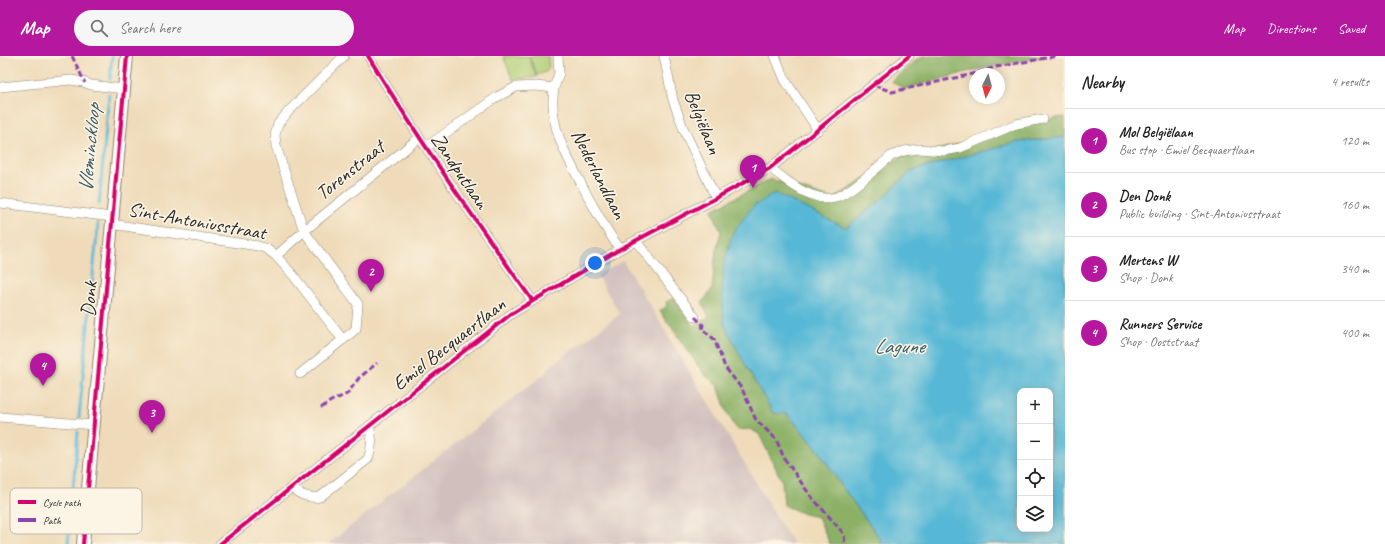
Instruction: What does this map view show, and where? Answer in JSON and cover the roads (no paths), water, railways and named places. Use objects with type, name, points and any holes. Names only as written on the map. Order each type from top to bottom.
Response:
[{"type":"main road","name":"Donk","points":[[88,488],[127,56]]},
{"type":"main road","name":"Donk","points":[[83,544],[84,534]]},
{"type":"street","points":[[300,374],[356,329],[358,304],[304,231],[276,146],[275,135],[278,124],[289,111],[344,56]]},
{"type":"street","name":"Zandputlaan","points":[[368,56],[419,138],[532,300]]},
{"type":"street","name":"Nederlandlaan","points":[[558,56],[559,73],[554,88],[552,108],[557,131],[562,146],[605,227],[620,249]]},
{"type":"street","name":"Belgiëlaan","points":[[664,56],[673,100],[684,130],[716,198]]},
{"type":"street","points":[[775,56],[785,80],[818,130]]},
{"type":"street","name":"Emiel Becquaertlaan","points":[[220,544],[511,314],[532,300],[620,249],[770,168],[818,130],[899,60],[909,56]]},
{"type":"street","points":[[0,88],[70,80],[91,85],[124,89]]},
{"type":"street","points":[[426,147],[497,97],[516,87],[536,86],[554,88]]},
{"type":"street","points":[[770,168],[795,186],[811,195],[827,198],[837,197],[849,190],[892,156],[899,153],[919,149],[944,151],[960,148],[1016,124],[1043,119]]},
{"type":"street","name":"Torenstraat","points":[[304,231],[419,138]]},
{"type":"street","name":"Sint-Antoniusstraat","points":[[0,203],[112,220],[267,248],[293,275],[343,340]]},
{"type":"street","name":"Sint-Antoniusstraat","points":[[276,256],[304,231]]},
{"type":"street","points":[[636,241],[695,317]]},
{"type":"street","points":[[0,417],[93,425]]},
{"type":"street","points":[[291,488],[300,494],[315,498],[320,497],[368,459],[372,435],[369,426]]},
{"type":"water","name":"Lagune","points":[[1065,137],[1065,544],[882,544],[879,537],[843,488],[819,451],[787,414],[773,413],[724,324],[722,292],[724,263],[733,232],[752,207],[775,193],[846,228],[880,201],[911,171],[1017,142]]},
{"type":"waterway","name":"Vleminckloop","points":[[110,79],[112,56]]},
{"type":"waterway","name":"Vleminckloop","points":[[99,204],[109,94]]},
{"type":"waterway","name":"Vleminckloop","points":[[79,417],[98,224]]},
{"type":"waterway","name":"Vleminckloop","points":[[73,488],[78,432]]},
{"type":"waterway","name":"Vleminckloop","points":[[68,544],[69,534]]},
{"type":"place","name":"Mol Belgiëlaan","points":[[753,188]]},
{"type":"place","name":"Den Donk","points":[[371,292]]},
{"type":"place","name":"Runners Service","points":[[43,386]]},
{"type":"place","name":"Mertens W","points":[[152,433]]}]
